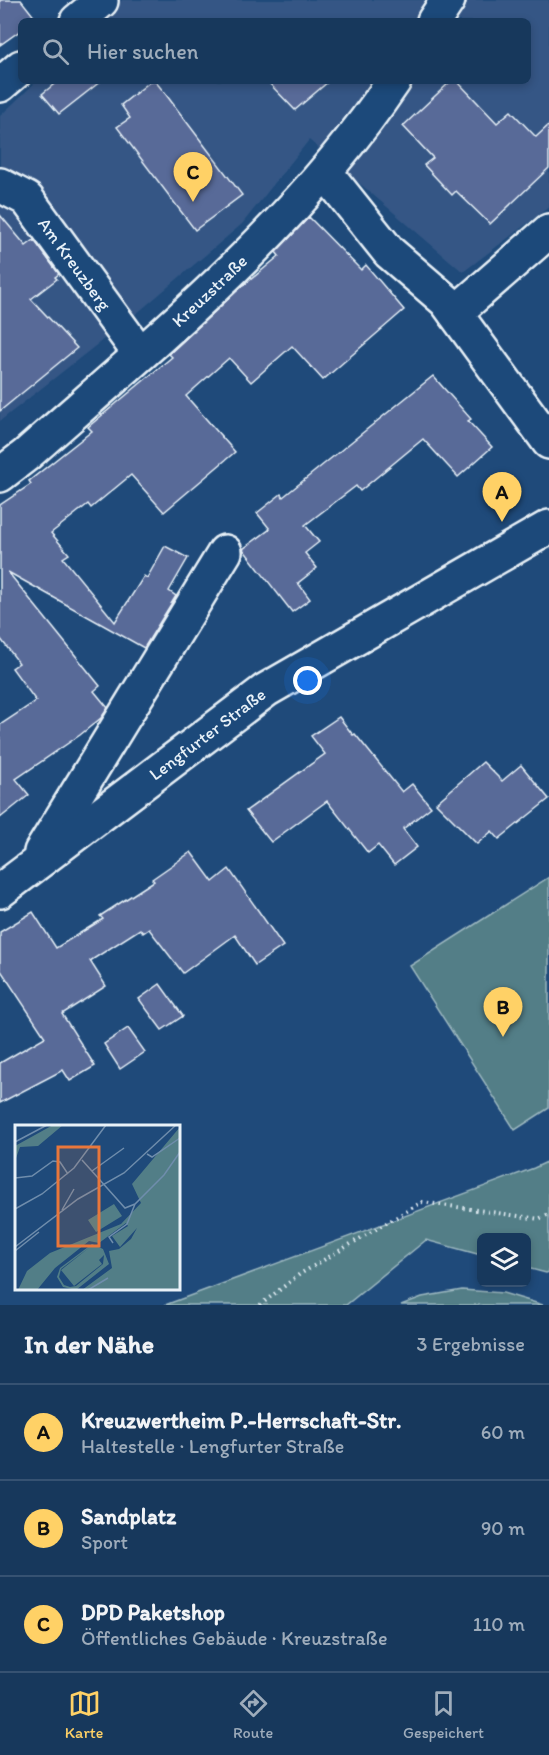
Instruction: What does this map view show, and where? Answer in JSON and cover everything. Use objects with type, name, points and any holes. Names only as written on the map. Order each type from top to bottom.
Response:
[{"type":"street","points":[[436,18],[448,0]]},
{"type":"street","points":[[81,18],[101,1]]},
{"type":"street","points":[[0,85],[18,70]]},
{"type":"street","name":"Kreuzstraße","points":[[0,475],[26,455],[225,278],[326,173],[392,84]]},
{"type":"street","points":[[326,173],[388,252],[446,301],[549,442]]},
{"type":"street","name":"Am Kreuzberg","points":[[0,185],[27,199],[140,354]]},
{"type":"street","points":[[455,313],[549,231]]},
{"type":"street","name":"Lengfurter Straße","points":[[0,891],[266,690],[549,527]]},
{"type":"street","name":"Lengfurter Straße","points":[[32,867],[225,552]]},
{"type":"path","points":[[260,1305],[300,1274],[422,1202],[539,1219],[549,1214]]},
{"type":"shaded area","points":[[122,0],[549,0],[549,207],[463,272],[309,140],[242,224],[142,309],[0,421],[0,116],[34,84],[531,84],[531,18],[103,18]]},
{"type":"green space","points":[[549,877],[549,1108],[515,1130],[410,966]]},
{"type":"green space","points":[[549,1161],[549,1272],[531,1269],[531,1233],[477,1233],[477,1254],[426,1240],[346,1305],[165,1305]]},
{"type":"green space","points":[[462,1290],[503,1293],[543,1305],[401,1305],[422,1297]]},
{"type":"building","points":[[0,0],[21,0],[35,18],[18,18],[18,32],[0,45]]},
{"type":"building","points":[[54,84],[97,84],[59,114],[42,94]]},
{"type":"building","points":[[147,84],[157,84],[242,195],[195,230],[117,127],[130,118],[121,105]]},
{"type":"building","points":[[270,84],[325,84],[295,110]]},
{"type":"building","points":[[448,84],[460,84],[497,123],[511,111],[536,137],[549,125],[549,168],[490,224],[456,191],[452,195],[424,165],[433,158],[403,126]]},
{"type":"building","points":[[0,215],[26,246],[34,240],[59,274],[55,277],[57,279],[31,299],[77,348],[0,411]]},
{"type":"building","points":[[309,217],[361,270],[366,265],[404,310],[323,380],[292,346],[251,382],[229,358],[186,396],[235,452],[164,512],[131,475],[91,508],[88,504],[51,533],[69,554],[63,558],[115,622],[144,576],[147,578],[165,546],[188,558],[169,591],[176,596],[144,648],[8,572],[100,686],[94,691],[108,708],[101,718],[80,735],[16,779],[29,795],[0,818],[0,725],[36,701],[12,668],[19,663],[0,638],[0,505],[31,484],[29,481],[92,431],[88,427],[172,357],[169,354],[237,291],[279,256],[276,252]]},
{"type":"building","points":[[433,376],[471,419],[468,421],[492,447],[458,477],[423,439],[360,491],[356,486],[305,525],[319,542],[305,553],[317,568],[298,583],[310,599],[292,612],[243,549],[270,529],[257,513],[281,494],[283,497]]},
{"type":"building","points":[[339,717],[402,792],[412,784],[431,807],[403,829],[417,847],[394,865],[378,845],[368,853],[327,801],[271,842],[246,811],[325,754],[311,736]]},
{"type":"building","points":[[483,762],[502,781],[521,765],[549,799],[499,839],[492,831],[477,844],[436,803]]},
{"type":"building","points":[[191,852],[213,882],[229,869],[283,946],[255,965],[235,935],[183,973],[149,929],[143,933],[140,929],[90,961],[106,986],[62,1014],[95,1066],[70,1081],[63,1070],[0,1103],[0,1063],[45,1037],[0,969],[0,932],[33,912],[56,948],[103,919],[100,916],[154,881],[152,879]]},
{"type":"building","points":[[160,984],[183,1016],[162,1030],[139,999]]},
{"type":"building","points":[[128,1028],[145,1052],[120,1069],[104,1044]]},
{"type":"place","name":"DPD Paketshop","points":[[193,202]]},
{"type":"place","name":"Kreuzwertheim P.-Herrschaft-Str.","points":[[502,522]]},
{"type":"place","name":"Sandplatz","points":[[503,1037]]}]
